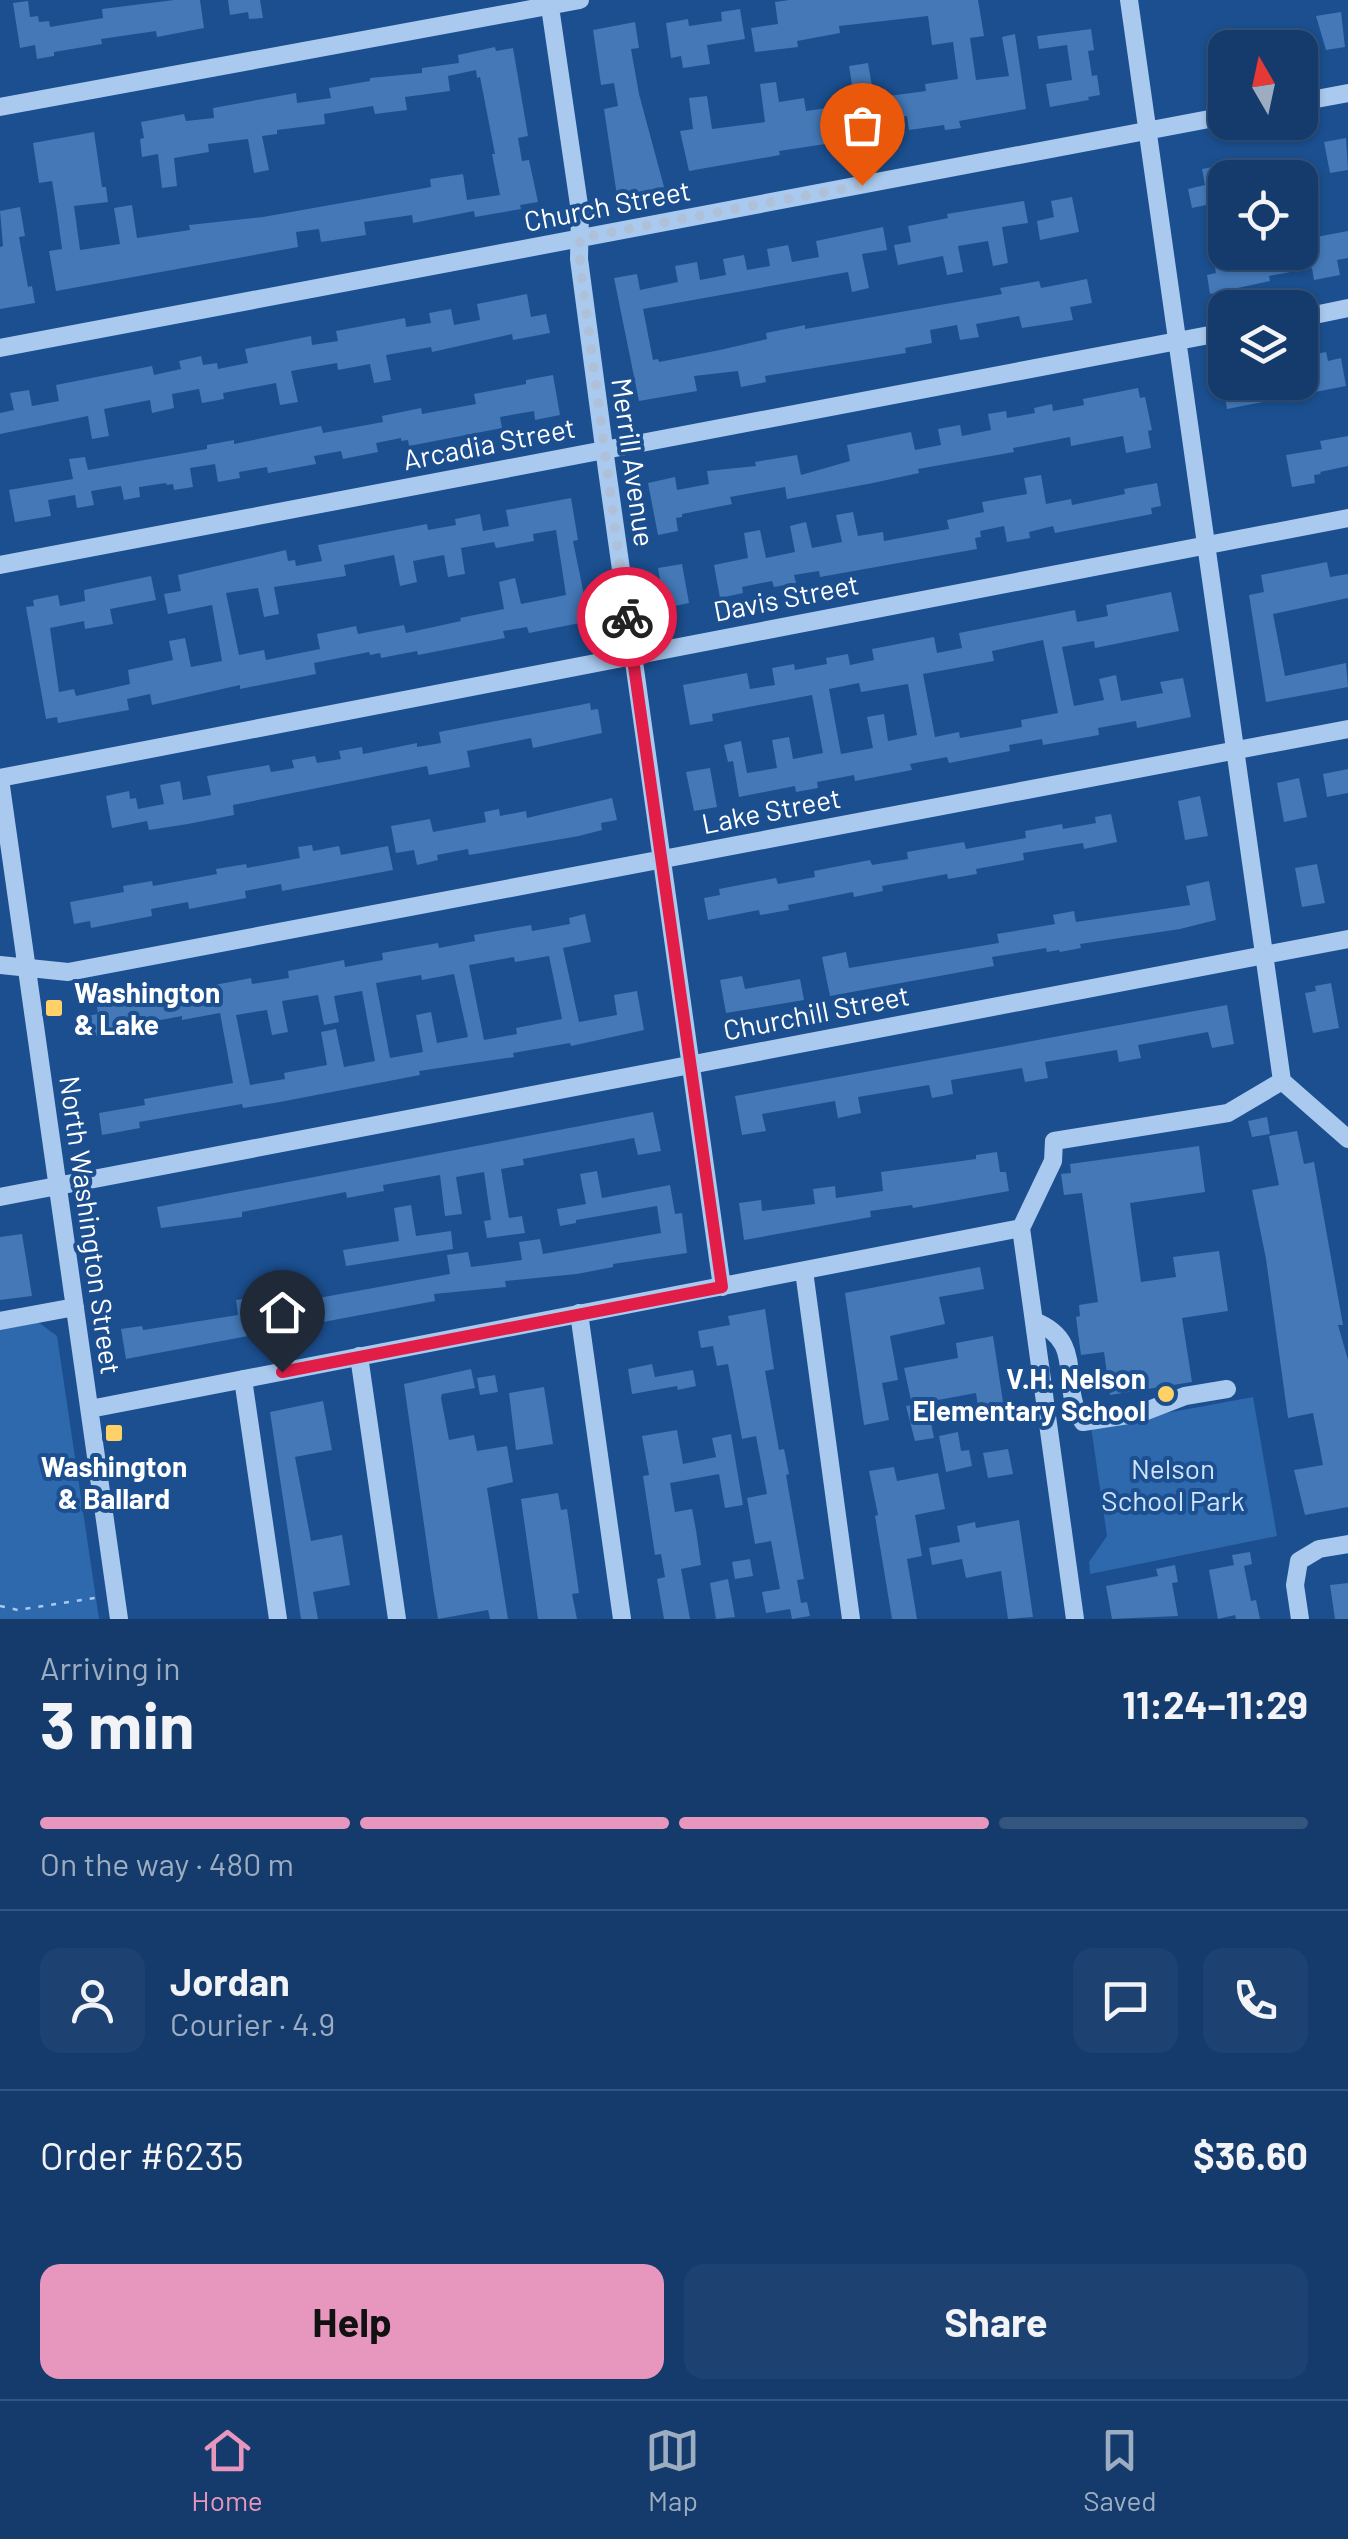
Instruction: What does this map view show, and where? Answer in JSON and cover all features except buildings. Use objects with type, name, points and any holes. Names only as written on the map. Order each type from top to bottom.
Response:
[{"type":"street","points":[[0,108],[580,0]]},
{"type":"street","points":[[1128,0],[1282,1082],[1348,1138]]},
{"type":"street","name":"Merrill Avenue","points":[[549,3],[580,212],[580,265],[604,449],[722,1287]]},
{"type":"street","points":[[1318,99],[1348,93]]},
{"type":"street","name":"Church Street","points":[[0,348],[1208,119]]},
{"type":"street","points":[[1318,314],[1348,308]]},
{"type":"street","name":"Arcadia Street","points":[[0,565],[1208,335]]},
{"type":"street","name":"Davis Street","points":[[0,778],[1348,518]]},
{"type":"street","name":"Lake Street","points":[[0,965],[68,972],[1348,729]]},
{"type":"street","name":"North Washington Street","points":[[0,778],[119,1619]]},
{"type":"street","name":"Churchill Street","points":[[0,1197],[1348,939]]},
{"type":"street","points":[[1075,1619],[1021,1228],[1053,1161],[1054,1140],[1228,1112],[1282,1082]]},
{"type":"street","points":[[90,1409],[1021,1228]]},
{"type":"street","points":[[804,1270],[851,1619]]},
{"type":"street","points":[[0,1321],[75,1307]]},
{"type":"street","points":[[578,1313],[622,1619]]},
{"type":"street","points":[[1034,1321],[1054,1328],[1066,1348],[1076,1412],[1083,1422],[1141,1412],[1185,1396],[1227,1389]]},
{"type":"street","points":[[360,1356],[396,1619]]},
{"type":"street","points":[[243,1379],[278,1619]]},
{"type":"street","points":[[1300,1619],[1295,1585],[1299,1561],[1319,1549],[1348,1544]]},
{"type":"path","points":[[0,1606],[18,1610],[96,1598]]},
{"type":"green space","points":[[38,1322],[57,1336],[99,1619],[0,1619],[0,1329]]},
{"type":"green space","name":"Nelson School Park","points":[[1253,1397],[1277,1536],[1090,1574],[1089,1562],[1107,1536],[1091,1427]]},
{"type":"way so far","points":[[627,617],[580,265],[580,238],[862,185]]},
{"type":"place","name":"Washington & Lake","points":[[54,1008]]},
{"type":"place","name":"V.H. Nelson Elementary School","points":[[1166,1394]]},
{"type":"place","name":"Washington & Ballard","points":[[114,1433]]},
{"type":"route","points":[[282,1372],[722,1287],[627,617]]}]
